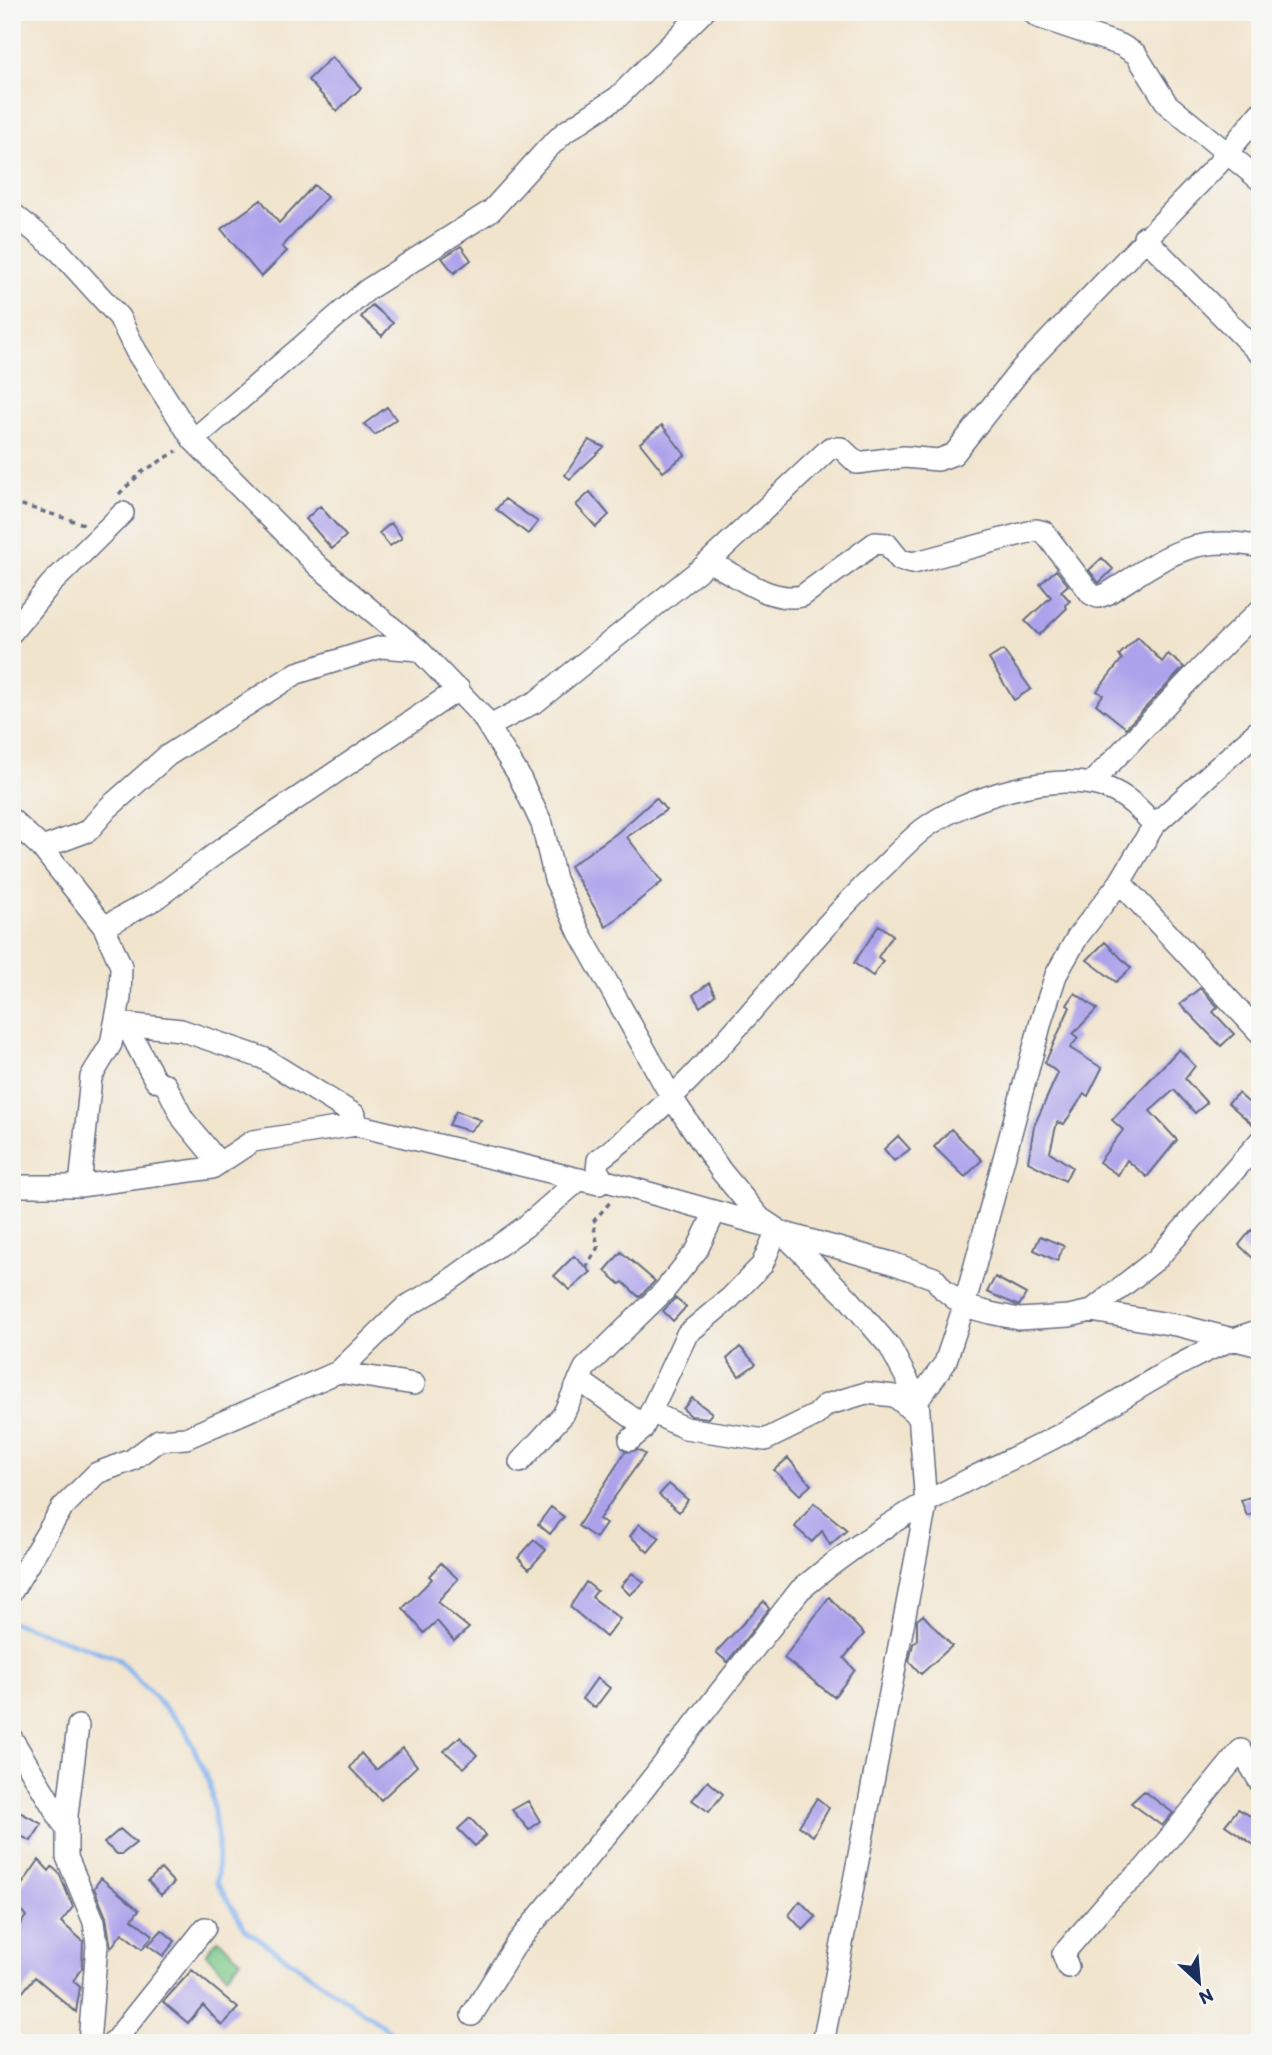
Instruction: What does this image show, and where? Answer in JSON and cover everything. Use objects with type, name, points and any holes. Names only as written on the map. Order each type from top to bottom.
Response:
[{"type":"street","points":[[193,440],[367,290],[492,210],[565,132],[618,97],[704,12]]},
{"type":"street","points":[[1032,12],[1038,18],[1121,46],[1136,54],[1167,104],[1260,180]]},
{"type":"street","points":[[490,726],[537,701],[709,562],[830,448],[841,448],[857,463],[904,457],[939,460],[954,454],[1022,368],[1226,154],[1260,113]]},
{"type":"street","points":[[12,213],[59,251],[119,317],[135,351],[193,440],[319,567],[419,650],[459,689],[490,726],[542,824],[555,879],[566,908],[672,1098],[721,1171],[776,1230],[849,1299],[890,1347],[918,1408],[926,1505],[824,2038]]},
{"type":"street","points":[[1144,237],[1260,354]]},
{"type":"street","points":[[12,632],[118,505]]},
{"type":"street","points":[[709,562],[759,589],[777,597],[790,598],[802,596],[875,543],[887,544],[900,560],[913,563],[1041,530],[1091,594],[1098,597],[1173,552],[1185,548],[1219,542],[1260,547]]},
{"type":"street","points":[[1090,784],[1172,701],[1215,651],[1260,610]]},
{"type":"street","points":[[43,848],[88,831],[108,808],[167,756],[297,673],[382,647],[419,650]]},
{"type":"street","points":[[104,928],[155,899],[222,849],[459,689]]},
{"type":"street","points":[[918,1408],[944,1363],[964,1306],[1021,1085],[1056,975],[1078,936],[1120,882],[1154,825],[1260,729]]},
{"type":"street","points":[[613,1183],[597,1170],[598,1160],[635,1133],[672,1098],[739,1026],[829,919],[923,829],[992,796],[1027,785],[1090,784],[1107,788],[1126,797],[1154,825]]},
{"type":"street","points":[[12,820],[43,848],[104,928],[121,965],[116,1023],[111,1044],[91,1077],[80,1186]]},
{"type":"street","points":[[1120,882],[1260,1033]]},
{"type":"street","points":[[116,1023],[181,1030],[262,1058],[355,1115],[356,1125]]},
{"type":"street","points":[[116,1023],[131,1034],[155,1080],[166,1085],[183,1119],[219,1163]]},
{"type":"street","points":[[12,1186],[80,1186],[212,1168],[253,1141],[356,1125],[599,1184],[613,1183],[892,1263],[934,1278],[964,1306],[1019,1319],[1069,1316],[1091,1311],[1233,1338],[1260,1346]]},
{"type":"street","points":[[1091,1311],[1157,1259],[1260,1141]]},
{"type":"street","points":[[12,1591],[62,1508],[97,1473],[132,1460],[159,1440],[186,1438],[338,1372],[405,1307],[439,1289],[526,1226],[580,1179]]},
{"type":"street","points":[[520,1462],[563,1415],[585,1368],[672,1280],[696,1250],[715,1212]]},
{"type":"street","points":[[642,1426],[687,1334],[730,1298],[762,1265],[776,1230]]},
{"type":"street","points":[[472,2015],[516,1944],[636,1799],[800,1590],[873,1535],[964,1481],[1061,1434],[1200,1353],[1233,1338],[1260,1330]]},
{"type":"street","points":[[338,1372],[414,1384]]},
{"type":"street","points":[[579,1380],[642,1426],[685,1428],[765,1440],[816,1415],[826,1405],[866,1393],[895,1396],[918,1408]]},
{"type":"street","points":[[78,1726],[67,1830],[70,1869],[90,1912],[97,1945],[90,2042]]},
{"type":"street","points":[[12,1738],[67,1830]]},
{"type":"street","points":[[1068,1967],[1063,1954],[1070,1945],[1112,1897],[1144,1868],[1241,1750],[1260,1782]]},
{"type":"street","points":[[113,2043],[205,1928]]},
{"type":"path","points":[[118,505],[142,472],[193,440]]},
{"type":"path","points":[[12,502],[86,524]]},
{"type":"path","points":[[586,1268],[598,1247],[593,1222],[613,1183]]},
{"type":"green space","points":[[218,1939],[241,1960],[227,1975],[206,1954]]},
{"type":"building","points":[[332,57],[361,88],[337,111],[308,80]]},
{"type":"building","points":[[314,185],[327,197],[282,247],[287,251],[261,277],[221,229],[261,200],[279,223]]},
{"type":"building","points":[[461,246],[471,260],[454,273],[442,258]]},
{"type":"building","points":[[372,305],[393,323],[382,336],[361,317]]},
{"type":"building","points":[[387,407],[396,419],[375,435],[364,424]]},
{"type":"building","points":[[662,425],[685,455],[663,472],[640,443]]},
{"type":"building","points":[[589,440],[604,447],[570,479],[565,475]]},
{"type":"building","points":[[590,492],[609,515],[596,527],[576,505]]},
{"type":"building","points":[[505,499],[538,522],[528,534],[496,509]]},
{"type":"building","points":[[320,506],[346,536],[332,549],[306,519]]},
{"type":"building","points":[[391,523],[402,538],[390,546],[379,533]]},
{"type":"building","points":[[1102,558],[1113,569],[1099,583],[1089,570]]},
{"type":"building","points":[[1056,570],[1068,585],[1061,591],[1070,601],[1065,605],[1067,608],[1039,635],[1025,621],[1051,597],[1040,584]]},
{"type":"building","points":[[1138,637],[1162,662],[1168,654],[1184,667],[1126,728],[1096,704],[1103,695],[1097,691],[1122,659],[1119,655]]},
{"type":"building","points":[[1003,650],[1031,689],[1014,700],[989,659]]},
{"type":"building","points":[[656,798],[666,810],[627,837],[662,882],[606,927],[570,866],[617,833]]},
{"type":"building","points":[[879,925],[893,935],[878,957],[883,961],[873,976],[854,963]]},
{"type":"building","points":[[1105,942],[1131,968],[1116,982],[1087,960]]},
{"type":"building","points":[[709,983],[715,995],[700,1007],[693,995]]},
{"type":"building","points":[[1200,988],[1218,1007],[1213,1012],[1234,1034],[1221,1046],[1180,1004]]},
{"type":"building","points":[[1075,993],[1097,1009],[1073,1034],[1078,1038],[1070,1048],[1102,1068],[1088,1096],[1084,1094],[1064,1124],[1057,1122],[1050,1152],[1072,1167],[1065,1181],[1028,1162],[1034,1126],[1058,1073],[1045,1063],[1070,1007],[1067,1005]]},
{"type":"building","points":[[1179,1049],[1195,1066],[1185,1079],[1207,1103],[1195,1113],[1174,1090],[1150,1111],[1177,1140],[1147,1177],[1127,1160],[1118,1175],[1099,1162],[1123,1130],[1112,1120]]},
{"type":"building","points":[[1238,1093],[1260,1113],[1252,1124],[1228,1103]]},
{"type":"building","points":[[456,1111],[481,1120],[470,1131],[449,1125]]},
{"type":"building","points":[[951,1129],[982,1160],[965,1177],[934,1147]]},
{"type":"building","points":[[898,1136],[910,1149],[894,1161],[884,1149]]},
{"type":"building","points":[[1251,1230],[1260,1239],[1260,1265],[1239,1245]]},
{"type":"building","points":[[1040,1236],[1064,1246],[1057,1261],[1034,1250]]},
{"type":"building","points":[[621,1252],[655,1281],[639,1297],[623,1282],[620,1284],[605,1271]]},
{"type":"building","points":[[574,1256],[591,1272],[570,1290],[554,1276]]},
{"type":"building","points":[[995,1277],[1026,1294],[1019,1306],[987,1292]]},
{"type":"building","points":[[675,1298],[686,1307],[673,1321],[663,1311]]},
{"type":"building","points":[[740,1347],[756,1364],[739,1376],[727,1359]]},
{"type":"building","points":[[692,1398],[712,1413],[708,1418],[691,1416],[683,1409]]},
{"type":"building","points":[[638,1450],[645,1454],[599,1519],[606,1524],[596,1538],[578,1526],[625,1452]]},
{"type":"building","points":[[788,1458],[811,1485],[800,1495],[774,1470]]},
{"type":"building","points":[[669,1484],[688,1500],[679,1512],[659,1495]]},
{"type":"building","points":[[1260,1494],[1260,1512],[1247,1516],[1241,1500]]},
{"type":"building","points":[[814,1503],[847,1530],[830,1545],[822,1531],[812,1542],[795,1527]]},
{"type":"building","points":[[551,1507],[564,1517],[550,1534],[538,1524]]},
{"type":"building","points":[[639,1524],[660,1538],[648,1552],[630,1536]]},
{"type":"building","points":[[534,1540],[546,1550],[529,1569],[518,1558]]},
{"type":"building","points":[[441,1563],[458,1579],[437,1602],[469,1628],[454,1641],[437,1621],[424,1633],[403,1608],[432,1579],[429,1576]]},
{"type":"building","points":[[632,1573],[644,1582],[630,1595],[621,1586]]},
{"type":"building","points":[[586,1582],[597,1591],[592,1597],[620,1619],[606,1637],[570,1607]]},
{"type":"building","points":[[829,1597],[864,1634],[844,1658],[855,1670],[834,1697],[784,1658]]},
{"type":"building","points":[[764,1601],[769,1609],[727,1662],[716,1652]]},
{"type":"building","points":[[923,1615],[952,1646],[921,1674],[909,1661],[913,1644],[917,1640],[917,1620]]},
{"type":"building","points":[[597,1678],[610,1688],[595,1708],[582,1699]]},
{"type":"building","points":[[460,1737],[477,1755],[464,1768],[444,1751]]},
{"type":"building","points":[[403,1748],[417,1766],[381,1800],[350,1768],[361,1753],[376,1770]]},
{"type":"building","points":[[708,1781],[723,1794],[709,1812],[692,1800]]},
{"type":"building","points":[[1144,1791],[1173,1813],[1162,1826],[1131,1803]]},
{"type":"building","points":[[817,1798],[829,1808],[813,1836],[799,1826]]},
{"type":"building","points":[[528,1801],[540,1821],[529,1830],[512,1810]]},
{"type":"building","points":[[12,1808],[42,1824],[31,1841],[12,1832]]},
{"type":"building","points":[[1238,1809],[1260,1821],[1260,1849],[1225,1825]]},
{"type":"building","points":[[470,1818],[486,1835],[475,1846],[458,1829]]},
{"type":"building","points":[[120,1829],[136,1843],[122,1854],[117,1854],[104,1843]]},
{"type":"building","points":[[39,1860],[49,1871],[52,1867],[59,1873],[73,1907],[61,1922],[83,1941],[82,1968],[73,1981],[80,1987],[76,2012],[35,1977],[12,2005],[12,1936],[26,1916],[12,1899]]},
{"type":"building","points":[[161,1869],[174,1883],[161,1895],[148,1881]]},
{"type":"building","points":[[101,1878],[139,1910],[132,1919],[153,1935],[142,1949],[122,1933],[111,1948],[106,1917],[94,1888]]},
{"type":"building","points":[[800,1901],[816,1917],[803,1930],[789,1915]]},
{"type":"building","points":[[162,1930],[175,1941],[163,1956],[148,1945]]},
{"type":"building","points":[[192,1970],[238,2008],[222,2026],[203,2005],[188,2023],[163,2002]]},
{"type":"waterway","points":[[12,1622],[117,1658],[185,1729],[210,1784],[218,1843],[217,1883],[246,1930],[407,2043]]}]
